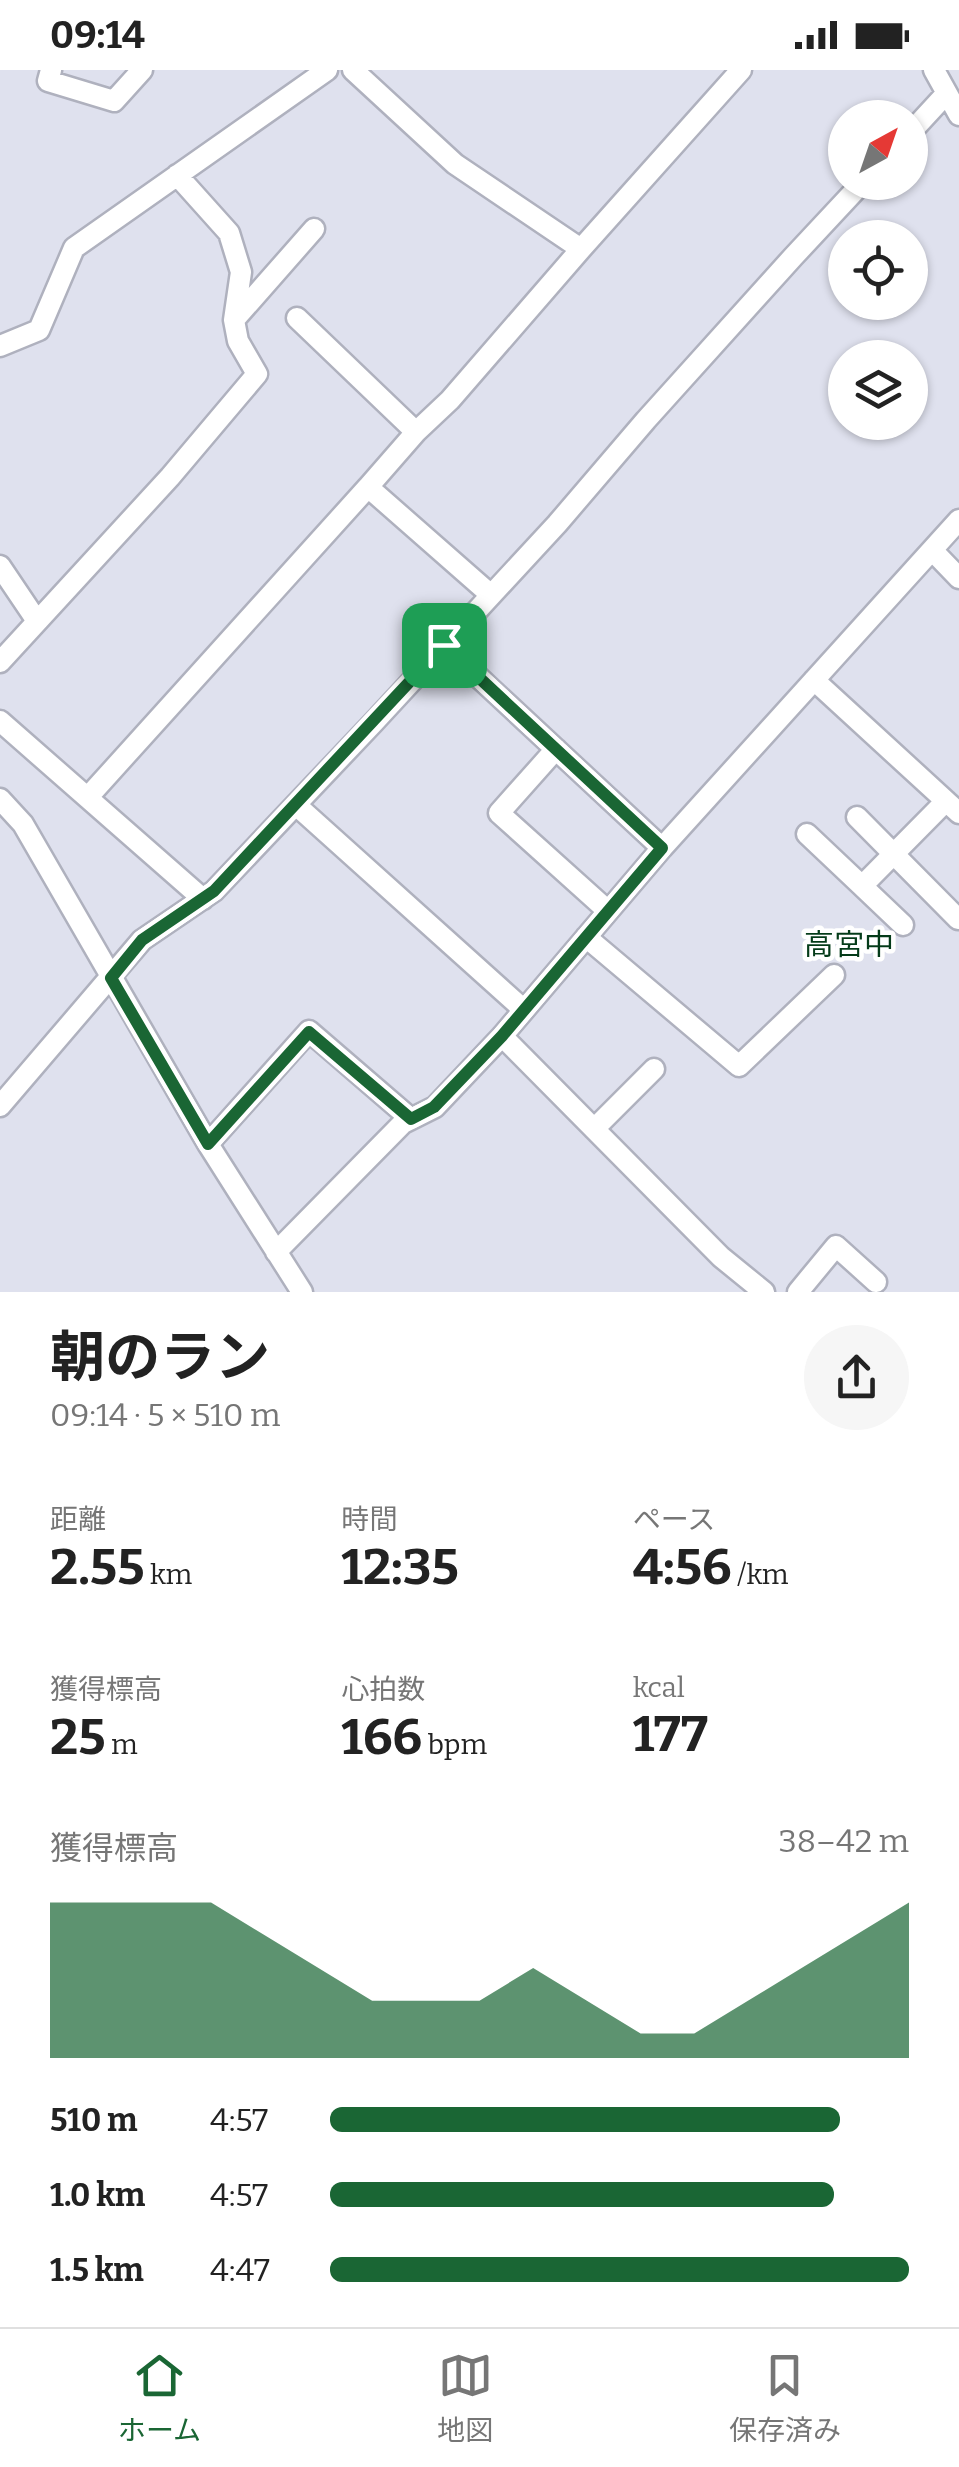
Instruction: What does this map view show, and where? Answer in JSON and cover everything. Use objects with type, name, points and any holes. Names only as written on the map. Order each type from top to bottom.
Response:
[{"type":"street","points":[[51,70],[48,81],[114,101],[142,70]]},
{"type":"street","points":[[0,346],[39,330],[74,248],[327,70]]},
{"type":"street","points":[[353,70],[455,164],[581,248]]},
{"type":"street","points":[[88,797],[416,432],[450,400],[741,70]]},
{"type":"street","points":[[934,70],[959,115]]},
{"type":"street","points":[[928,113],[946,94]]},
{"type":"street","points":[[0,662],[170,477],[257,374],[238,342],[234,320],[240,272],[229,233],[177,174]]},
{"type":"street","points":[[0,1106],[142,940],[214,891],[296,805],[847,200]]},
{"type":"street","points":[[234,320],[314,229]]},
{"type":"street","points":[[297,318],[416,432]]},
{"type":"street","points":[[368,486],[491,595]]},
{"type":"street","points":[[276,1252],[402,1124],[434,1107],[502,1036],[662,848],[959,520]]},
{"type":"street","points":[[932,550],[959,578]]},
{"type":"street","points":[[0,566],[37,621]]},
{"type":"street","points":[[444,645],[662,848]]},
{"type":"street","points":[[814,680],[952,807],[894,853],[862,886]]},
{"type":"street","points":[[0,721],[202,899]]},
{"type":"street","points":[[556,750],[499,813],[608,911]]},
{"type":"street","points":[[0,799],[23,824],[208,1144],[302,1292]]},
{"type":"street","points":[[296,805],[524,1010]]},
{"type":"street","points":[[857,817],[958,919]]},
{"type":"street","points":[[807,834],[902,924]]},
{"type":"street","points":[[586,937],[739,1066],[834,975]]},
{"type":"street","points":[[208,1144],[309,1032],[411,1119]]},
{"type":"street","points":[[502,1036],[721,1257],[764,1292]]},
{"type":"street","points":[[594,1129],[654,1068]]},
{"type":"street","points":[[798,1292],[836,1246],[876,1282]]},
{"type":"district","name":"高宮中","points":[[849,945]]},
{"type":"route","points":[[444,645],[662,848],[502,1036],[434,1107],[411,1119],[309,1032],[208,1144],[111,978],[142,940],[214,891],[444,645]]}]
